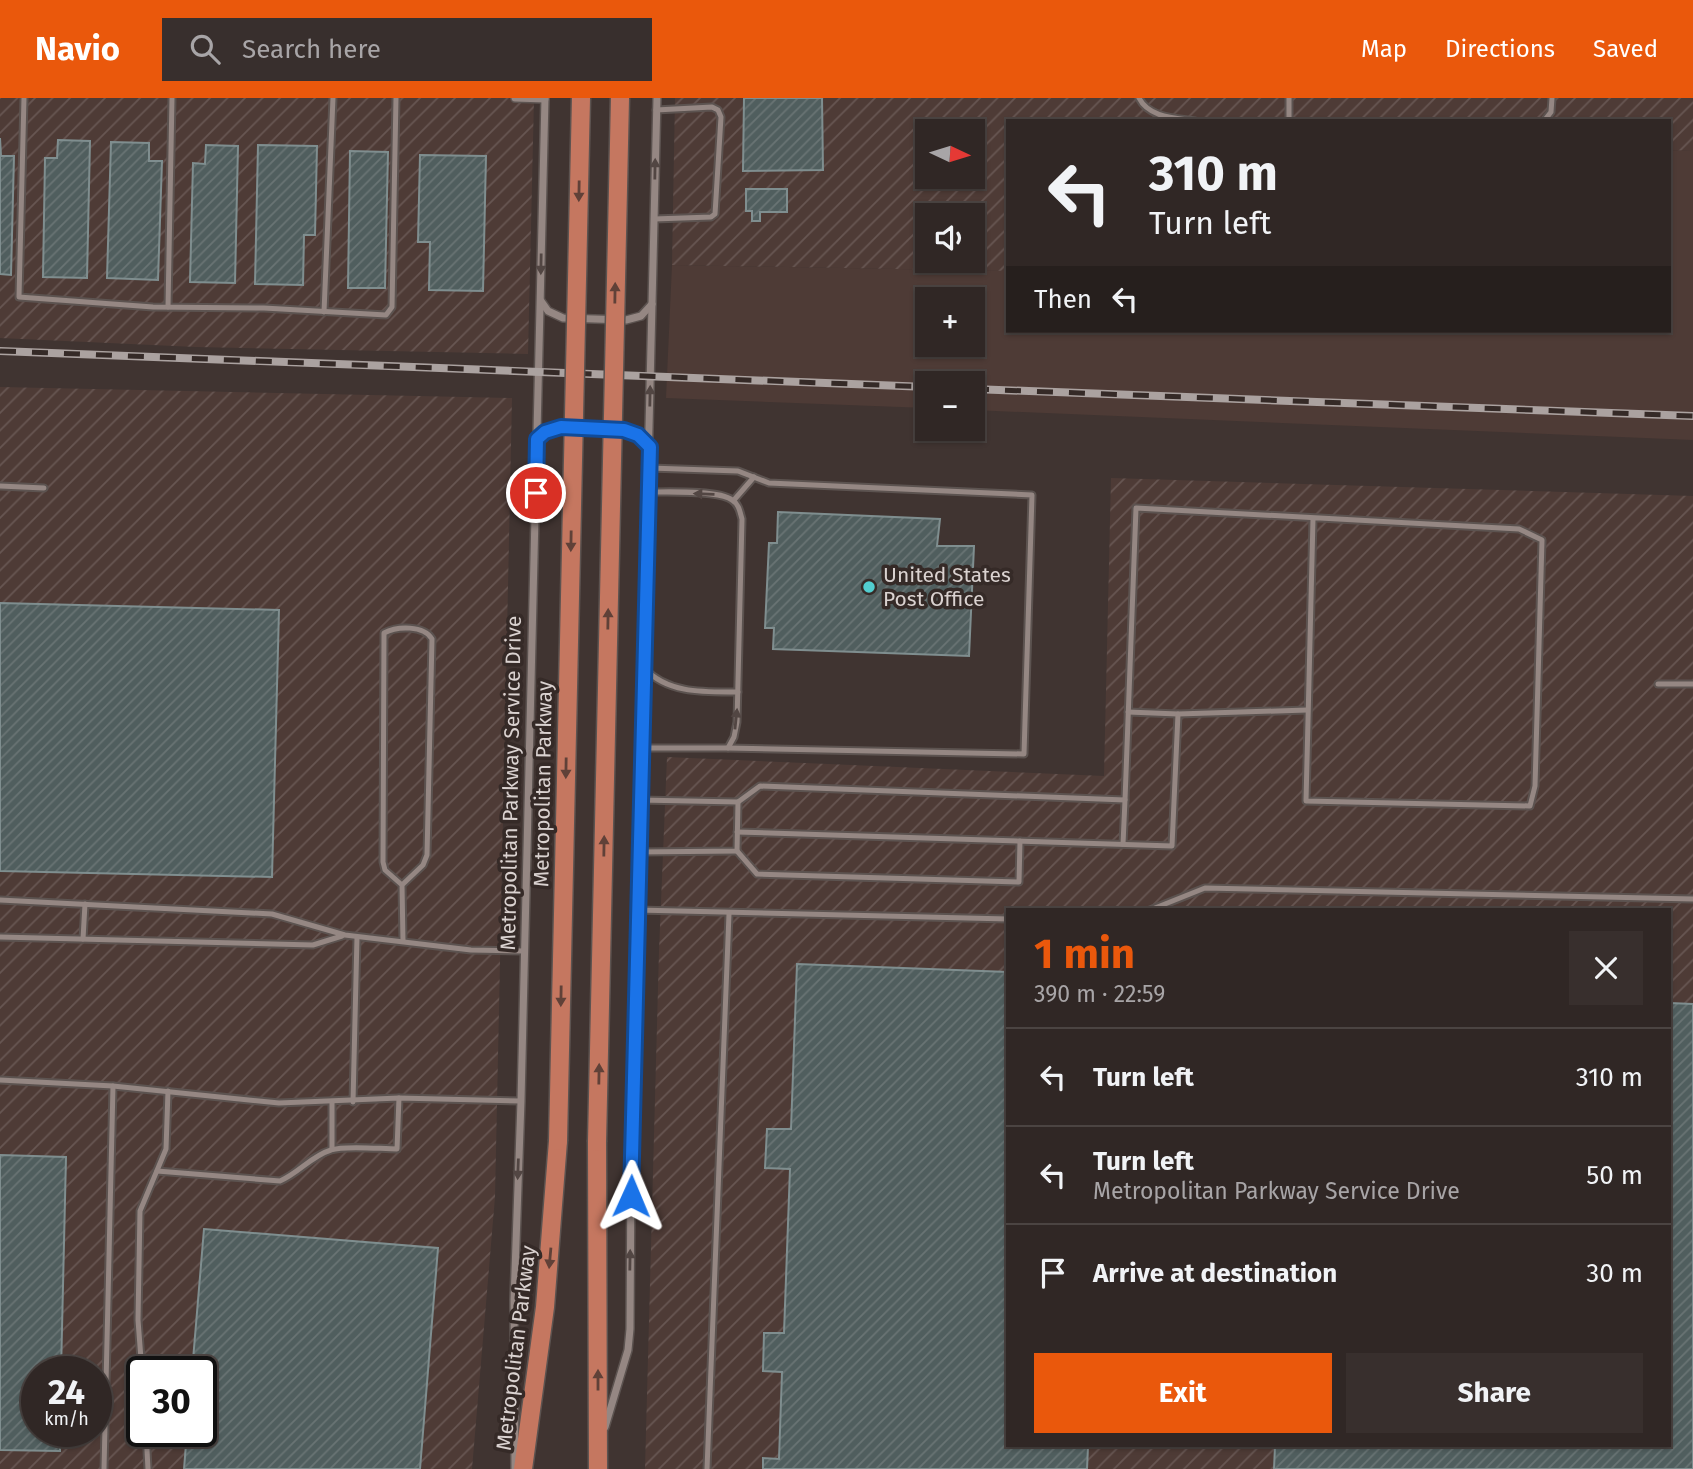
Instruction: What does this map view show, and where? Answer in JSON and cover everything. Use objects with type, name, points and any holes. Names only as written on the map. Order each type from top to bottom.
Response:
[{"type":"main road","name":"Metropolitan Parkway","points":[[523,1469],[545,1307],[558,1141],[581,98]]},
{"type":"main road","points":[[598,1469],[597,1142],[620,98]]},
{"type":"street","points":[[515,98],[545,99]]},
{"type":"street","points":[[598,1448],[625,1362],[630,1329],[637,910],[657,98]]},
{"type":"street","name":"Metropolitan Parkway Service Drive","points":[[514,1469],[514,1300],[545,99]]},
{"type":"street","points":[[541,300],[548,311],[563,318],[614,320],[641,316],[652,304]]},
{"type":"street","points":[[537,439],[545,432],[561,427],[624,430],[638,435],[650,447]]},
{"type":"lane","points":[[24,98],[19,297],[169,307],[386,315],[392,307],[396,98]]},
{"type":"lane","points":[[169,307],[172,98]]},
{"type":"lane","points":[[324,312],[333,98]]},
{"type":"lane","points":[[1139,98],[1147,109],[1158,115],[1183,119]]},
{"type":"lane","points":[[1289,98],[1289,119]]},
{"type":"lane","points":[[1545,119],[1550,112],[1552,98]]},
{"type":"lane","points":[[654,219],[711,217],[715,214],[721,117],[719,110],[712,107],[656,110]]},
{"type":"lane","points":[[641,748],[1024,754],[1032,495],[769,483],[738,471],[649,468]]},
{"type":"lane","points":[[734,500],[754,477]]},
{"type":"lane","points":[[0,486],[44,488]]},
{"type":"lane","points":[[649,492],[723,495],[734,500],[740,509],[742,519],[737,722],[734,737],[727,748]]},
{"type":"lane","points":[[1122,844],[1136,508],[1520,529],[1542,540],[1535,786],[1530,806],[1306,801],[1313,519]]},
{"type":"lane","points":[[402,884],[385,870],[383,862],[384,633],[392,629],[422,629],[428,632],[432,639],[427,855],[424,865],[402,884],[402,941]]},
{"type":"lane","points":[[644,668],[653,678],[667,685],[700,692],[738,692]]},
{"type":"lane","points":[[1658,684],[1693,684]]},
{"type":"lane","points":[[1128,712],[1178,714],[1307,710]]},
{"type":"lane","points":[[737,832],[1172,846],[1178,714]]},
{"type":"lane","points":[[640,800],[738,802],[760,786],[1125,800]]},
{"type":"lane","points":[[738,802],[737,851],[757,874],[1019,882],[1020,841]]},
{"type":"lane","points":[[639,852],[737,851]]},
{"type":"lane","points":[[1155,908],[1205,888],[1693,899]]},
{"type":"lane","points":[[0,900],[272,914],[345,936],[471,950],[524,951]]},
{"type":"lane","points":[[83,939],[85,904]]},
{"type":"lane","points":[[637,910],[1006,919]]},
{"type":"lane","points":[[707,1469],[725,952],[729,914]]},
{"type":"lane","points":[[0,937],[313,945],[345,936]]},
{"type":"lane","points":[[353,1102],[357,937]]},
{"type":"lane","points":[[0,1080],[113,1086],[279,1103],[353,1102],[398,1098],[521,1101]]},
{"type":"lane","points":[[104,1469],[113,1086]]},
{"type":"lane","points":[[141,1356],[138,1320],[139,1211],[166,1149],[168,1091]]},
{"type":"lane","points":[[157,1171],[280,1181],[332,1149],[397,1149],[398,1098]]},
{"type":"lane","points":[[332,1102],[332,1149]]},
{"type":"lane","points":[[147,1447],[148,1469]]},
{"type":"shaded area","points":[[0,98],[534,98],[528,354],[196,347],[0,338]]},
{"type":"shaded area","points":[[675,98],[1693,98],[1693,151],[1671,150],[1671,119],[1006,119],[1006,271],[985,271],[985,203],[915,203],[915,269],[672,265]]},
{"type":"shaded area","points":[[1671,150],[1693,151],[1693,440],[985,410],[985,371],[915,371],[915,408],[666,398],[672,265],[915,269],[915,273],[1006,271],[1006,333],[1671,333]]},
{"type":"shaded area","points":[[0,387],[512,398],[495,1197],[472,1469],[0,1469]]},
{"type":"shaded area","points":[[1111,478],[1693,496],[1693,1469],[645,1469],[667,757],[1104,776]]},
{"type":"building","points":[[744,98],[822,98],[823,170],[743,171]]},
{"type":"building","points":[[0,138],[1,156],[14,156],[11,275],[0,274]]},
{"type":"building","points":[[58,140],[90,141],[87,278],[43,277],[45,158],[57,158]]},
{"type":"building","points":[[111,142],[149,143],[149,161],[162,161],[158,280],[107,278]]},
{"type":"building","points":[[206,145],[238,146],[235,283],[190,282],[193,163],[205,164]]},
{"type":"building","points":[[258,145],[317,146],[315,235],[304,235],[303,285],[255,284]]},
{"type":"building","points":[[350,151],[388,152],[385,288],[348,288]]},
{"type":"building","points":[[420,155],[486,156],[483,291],[429,290],[430,242],[418,242]]},
{"type":"building","points":[[746,189],[787,189],[787,212],[760,212],[760,221],[752,221],[752,211],[746,211]]},
{"type":"building","name":"United States Post Office","points":[[778,512],[940,519],[937,546],[974,546],[969,656],[773,649],[774,628],[765,628],[769,543],[777,543]]},
{"type":"building","points":[[0,603],[279,610],[272,877],[0,871]]},
{"type":"building","points":[[797,964],[1006,972],[1006,1447],[1088,1447],[1087,1469],[763,1469],[763,1458],[779,1459],[782,1372],[763,1371],[764,1333],[784,1333],[790,1169],[765,1168],[767,1129],[791,1129]]},
{"type":"building","points":[[1671,1003],[1693,1004],[1693,1469],[1274,1469],[1275,1447],[1671,1447]]},
{"type":"building","points":[[0,1155],[66,1157],[61,1356],[21,1356],[21,1447],[60,1447],[60,1451],[0,1450]]},
{"type":"building","points":[[204,1229],[438,1248],[420,1469],[184,1469],[186,1447],[217,1447],[217,1356],[193,1356]]},
{"type":"railway","points":[[0,351],[915,386]]},
{"type":"railway","points":[[985,389],[1693,416]]},
{"type":"place","name":"United States Post Office","points":[[869,587]]},
{"type":"route","points":[[536,493],[537,439],[545,432],[561,427],[624,430],[638,435],[650,447],[631,1196]]}]
